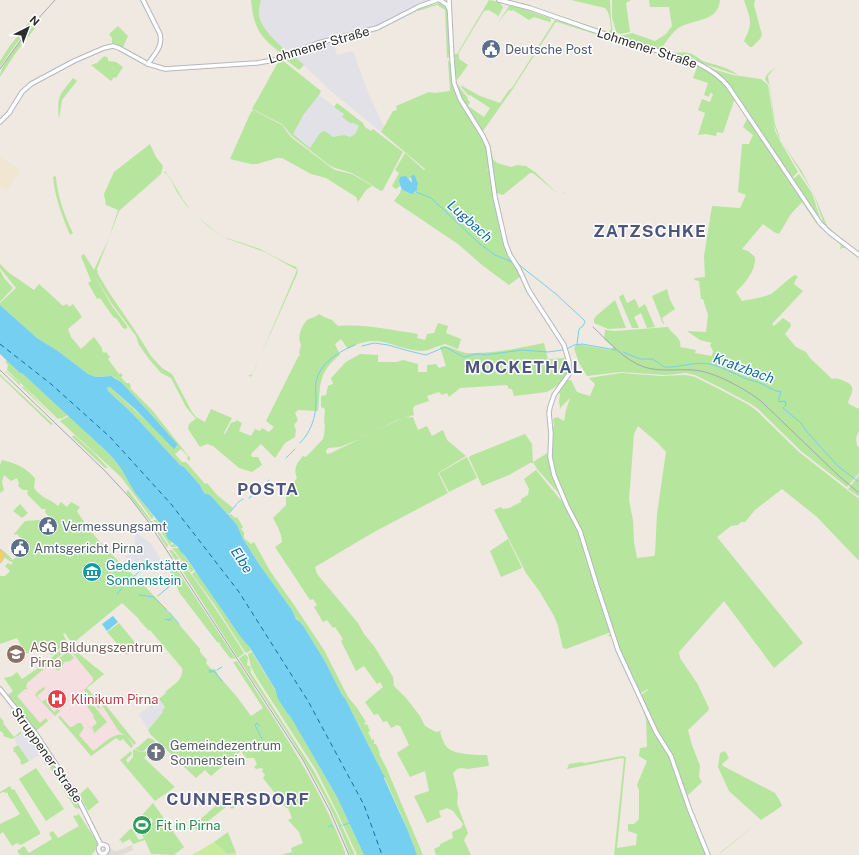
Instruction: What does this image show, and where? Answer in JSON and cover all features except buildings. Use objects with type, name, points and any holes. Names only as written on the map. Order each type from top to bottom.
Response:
[{"type":"main road","points":[[143,0],[161,39],[159,48],[148,64]]},
{"type":"main road","name":"Lohmener Straße","points":[[0,122],[28,86],[82,57],[104,48],[113,46],[159,68],[173,69],[254,63],[274,60],[318,43],[377,28],[419,6],[437,0]]},
{"type":"main road","points":[[440,0],[447,5],[450,10]]},
{"type":"main road","points":[[450,0],[454,83],[462,104],[483,136],[488,148],[495,197],[506,245],[529,291],[564,345],[569,362],[569,374],[552,400],[549,413],[552,466],[561,494],[580,531],[618,650],[656,732],[671,756],[689,808],[708,855]]},
{"type":"main road","name":"Lohmener Straße","points":[[499,0],[530,8],[614,38],[697,63],[707,68],[722,79],[816,218],[829,232],[859,255]]},
{"type":"main road","points":[[0,552],[2,557],[0,560]]},
{"type":"main road","name":"Struppener Straße","points":[[0,689],[36,734],[76,795],[101,845]]},
{"type":"main road","points":[[101,845],[106,846],[107,850],[105,854],[100,852],[98,849],[101,845]]},
{"type":"shaded area","points":[[261,0],[429,0],[376,26],[315,41],[287,54],[264,27],[259,12]]},
{"type":"shaded area","points":[[333,41],[337,55],[353,51],[367,90],[384,127],[381,132],[331,91],[293,55],[318,44]]},
{"type":"shaded area","points":[[319,95],[344,114],[342,117],[350,123],[354,123],[359,126],[355,134],[350,137],[344,135],[333,137],[325,132],[310,148],[293,134],[304,114]]},
{"type":"shaded area","points":[[0,157],[20,170],[6,191],[0,186]]},
{"type":"shaded area","points":[[136,532],[151,544],[162,561],[149,571],[146,568],[141,573],[136,568],[131,571],[128,568],[130,564],[126,557],[136,548]]},
{"type":"shaded area","name":"Klinikum Pirna","points":[[70,644],[82,657],[104,674],[87,688],[97,700],[100,698],[136,743],[131,748],[123,739],[120,741],[116,738],[91,756],[56,715],[41,727],[11,692]]},
{"type":"shaded area","points":[[159,699],[165,707],[162,711],[163,712],[148,730],[139,714]]},
{"type":"shaded area","points":[[25,732],[40,755],[29,761],[14,739]]},
{"type":"shaded area","points":[[132,845],[133,850],[121,855],[107,854],[110,847],[114,849],[112,850],[113,851],[117,851]]},
{"type":"green space","points":[[251,0],[261,0],[259,13],[262,24],[287,54],[284,55],[269,43],[256,26]]},
{"type":"green space","points":[[489,0],[499,2],[503,7],[498,17],[489,10],[484,11],[458,54],[459,59],[468,65],[457,80],[454,54],[457,54]]},
{"type":"green space","points":[[507,0],[521,3],[609,32],[611,30],[610,21],[605,8],[571,0],[610,0],[613,33],[611,34]]},
{"type":"green space","points":[[612,0],[631,0],[626,3],[630,32],[620,34],[616,32],[612,17]]},
{"type":"green space","points":[[649,0],[720,0],[715,12],[705,19],[680,27],[673,33],[663,46],[668,51],[692,54],[705,62],[726,68],[738,75],[698,62],[696,59],[684,55],[680,56],[620,38],[620,36],[632,33],[655,41],[666,34],[672,26],[669,7],[650,7]]},
{"type":"green space","points":[[744,0],[755,0],[754,5],[762,35],[752,47],[744,41],[749,29],[750,20]]},
{"type":"green space","points":[[439,3],[445,4],[448,10],[450,56],[447,58],[445,10],[437,5],[418,11],[418,9]]},
{"type":"green space","points":[[511,5],[550,18],[551,21],[550,22],[534,17],[529,20],[513,10],[508,10],[498,23]]},
{"type":"green space","points":[[33,17],[36,19],[0,67],[0,61],[9,47]]},
{"type":"green space","points":[[555,20],[617,41],[557,22],[555,23],[512,90],[483,131],[490,146],[493,159],[497,163],[511,167],[517,165],[526,166],[535,172],[558,194],[533,173],[530,173],[503,195],[496,193],[489,146],[462,99],[458,85],[470,102],[468,106],[484,117],[490,108],[470,95],[469,96],[461,87],[462,86],[480,96],[500,103],[512,88]]},
{"type":"green space","points":[[38,21],[39,23],[15,54],[0,77],[1,71],[9,56]]},
{"type":"green space","points":[[118,26],[128,36],[123,47],[112,44],[112,38],[109,34]]},
{"type":"green space","points":[[293,55],[304,65],[299,70],[285,59]]},
{"type":"green space","points":[[104,56],[108,58],[108,61],[116,62],[123,67],[116,78],[114,77],[111,81],[91,65],[97,63]]},
{"type":"green space","points":[[282,60],[321,91],[304,114],[293,134],[310,148],[320,133],[325,131],[333,137],[344,135],[350,137],[355,134],[359,126],[354,123],[350,123],[342,117],[344,114],[334,107],[337,103],[363,123],[365,127],[371,131],[373,129],[403,152],[383,190],[381,191],[352,173],[329,165],[292,136],[282,124],[252,109],[277,64]]},
{"type":"green space","points":[[448,61],[450,62],[451,79],[454,90],[460,103],[486,144],[489,168],[486,171],[490,169],[501,236],[521,276],[509,285],[482,265],[458,244],[394,201],[401,189],[408,193],[416,192],[411,176],[409,179],[407,177],[399,181],[400,186],[396,189],[392,186],[399,173],[395,170],[405,153],[424,170],[425,169],[381,132],[393,111],[397,110],[396,106],[429,92],[435,93],[450,91]]},
{"type":"green space","points":[[698,65],[719,78],[735,98],[723,133],[717,132],[716,136],[706,134],[698,135],[705,113],[698,110],[702,99],[710,102],[713,94],[710,93],[709,97],[704,95],[708,83],[693,78]]},
{"type":"green space","points":[[777,67],[768,76],[775,124],[781,141],[774,124],[769,85],[765,79],[771,71]]},
{"type":"green space","points":[[710,68],[733,75],[761,79],[768,85],[775,131],[798,172],[792,178],[723,78]]},
{"type":"green space","points":[[73,78],[77,81],[62,100],[59,119],[58,105],[60,96]]},
{"type":"green space","points":[[253,110],[282,125],[291,137],[335,170],[352,174],[372,186],[366,190],[358,202],[356,197],[326,178],[311,174],[282,158],[257,164],[230,159]]},
{"type":"green space","points":[[748,117],[811,213],[846,247],[840,249],[841,245],[816,223],[802,202],[791,214],[779,234],[763,224],[742,249],[748,251],[755,257],[755,262],[752,272],[736,292],[742,301],[760,297],[771,294],[793,276],[796,275],[798,278],[794,284],[803,291],[772,324],[774,326],[783,318],[790,323],[791,326],[785,334],[796,347],[806,352],[810,358],[832,379],[841,380],[848,383],[852,387],[852,392],[848,402],[859,409],[859,430],[856,438],[857,446],[859,447],[859,473],[847,487],[801,451],[758,409],[723,389],[695,375],[686,373],[666,375],[620,372],[587,376],[579,363],[574,348],[577,344],[611,350],[613,347],[604,339],[605,330],[615,331],[668,327],[679,339],[681,344],[680,347],[696,350],[695,353],[712,356],[713,351],[710,345],[712,343],[700,340],[687,331],[706,332],[708,315],[703,299],[701,299],[699,281],[694,280],[695,278],[705,277],[704,256],[712,206],[740,208],[746,195],[738,192],[742,144],[749,144],[753,135],[743,127]]},
{"type":"green space","points":[[782,143],[801,170],[813,192]]},
{"type":"green space","points":[[150,144],[156,157],[163,166],[161,174],[119,211],[109,238],[118,210],[106,205],[104,194],[114,172]]},
{"type":"green space","points":[[165,171],[191,210],[186,205],[177,192],[166,173],[164,173]]},
{"type":"green space","points":[[799,174],[812,193],[822,224],[793,179]]},
{"type":"green space","points":[[55,176],[62,206],[73,233],[70,235],[57,199],[53,177]]},
{"type":"green space","points":[[813,192],[827,226],[859,254],[830,231],[823,222]]},
{"type":"green space","points":[[224,236],[260,249],[296,267],[298,272],[260,357],[297,270],[265,252],[228,239]]},
{"type":"green space","points":[[109,238],[97,269],[98,274],[108,291],[151,356],[162,368],[172,374],[196,417],[205,422],[211,409],[232,418],[224,433],[225,434],[231,423],[235,422],[236,420],[242,423],[239,431],[251,436],[255,429],[260,431],[262,428],[269,432],[274,427],[266,421],[300,355],[301,345],[299,339],[301,329],[307,320],[319,314],[332,320],[338,326],[388,329],[418,334],[417,338],[425,340],[427,334],[434,333],[438,323],[448,326],[446,333],[461,339],[458,349],[445,344],[421,351],[411,350],[385,342],[368,341],[348,349],[341,339],[335,344],[340,355],[327,368],[322,380],[318,411],[298,410],[295,413],[298,420],[294,425],[296,430],[295,437],[285,443],[275,458],[261,444],[251,454],[252,457],[258,457],[262,465],[252,472],[239,468],[213,446],[207,444],[200,447],[188,429],[189,424],[195,419],[197,420],[186,407],[171,378],[161,373],[139,345],[136,336],[112,304],[93,273],[112,306],[127,328],[123,328],[116,318],[114,318],[100,298],[97,299],[88,283],[91,281],[81,256],[84,254],[94,270]]},
{"type":"green space","points":[[0,264],[8,272],[34,290],[39,284],[63,306],[67,304],[69,307],[73,304],[82,317],[68,329],[71,337],[81,349],[94,337],[102,348],[102,351],[104,353],[106,352],[110,357],[108,359],[119,374],[121,373],[123,376],[121,377],[126,383],[129,383],[131,386],[130,388],[152,410],[190,458],[190,460],[189,461],[187,458],[188,456],[181,449],[175,454],[182,462],[186,462],[205,484],[207,483],[217,495],[233,508],[230,512],[226,514],[210,495],[204,493],[200,485],[184,467],[180,465],[133,414],[108,391],[107,387],[110,387],[176,448],[178,445],[121,382],[114,377],[96,377],[88,374],[58,351],[37,338],[0,305],[0,303],[16,288],[0,268]]},
{"type":"green space","points":[[0,270],[4,278],[13,288],[0,302]]},
{"type":"green space","points":[[667,289],[670,300],[675,309],[662,318],[663,324],[652,296]]},
{"type":"green space","points":[[623,294],[627,303],[635,299],[639,308],[645,304],[655,327],[647,328],[641,313],[634,317],[639,328],[632,328],[619,297]]},
{"type":"green space","points":[[615,300],[626,328],[608,329],[594,323],[596,316]]},
{"type":"green space","points":[[544,343],[548,359],[567,358],[568,372],[558,385],[547,392],[514,396],[512,389],[509,389],[507,385],[460,388],[449,397],[447,393],[442,395],[439,392],[427,396],[429,401],[414,406],[414,415],[405,418],[413,417],[418,430],[427,426],[432,436],[443,430],[447,440],[466,456],[438,473],[448,493],[374,532],[315,567],[317,574],[358,623],[364,634],[374,646],[393,677],[394,686],[406,698],[420,716],[425,726],[437,732],[442,730],[440,732],[444,742],[450,750],[466,754],[487,755],[488,766],[468,769],[461,768],[457,769],[453,773],[458,794],[457,804],[468,833],[464,840],[471,855],[436,855],[434,849],[440,846],[440,844],[453,838],[452,832],[461,828],[463,824],[453,811],[447,808],[439,811],[441,817],[427,823],[414,796],[429,791],[425,771],[410,777],[397,753],[409,745],[400,726],[397,725],[391,728],[387,721],[383,722],[378,714],[374,715],[365,702],[383,687],[380,682],[377,684],[364,666],[356,671],[341,641],[343,639],[335,627],[333,628],[327,620],[323,622],[314,607],[317,605],[313,599],[310,600],[275,547],[282,542],[281,535],[273,518],[286,505],[286,494],[297,478],[295,471],[297,463],[303,456],[306,457],[323,439],[325,409],[321,407],[321,396],[326,395],[328,386],[333,384],[331,378],[346,362],[360,354],[378,355],[378,362],[397,362],[403,360],[418,364],[418,372],[427,372],[427,365],[436,364],[439,368],[446,366],[440,347],[443,346],[467,353],[486,353]],"holes":[[[361,438],[331,453],[327,454],[326,451],[328,448],[340,447]]]},
{"type":"green space","points":[[7,360],[68,415],[58,419],[7,370],[8,365],[5,362]]},
{"type":"green space","points":[[5,371],[20,383],[20,385],[24,387],[57,421]]},
{"type":"green space","points":[[621,373],[661,376],[686,375],[695,377],[749,405],[799,452],[859,499],[859,561],[817,517],[782,489],[755,510],[745,522],[731,526],[717,537],[803,643],[774,668],[724,601],[679,652],[680,658],[697,683],[709,708],[708,711],[688,730],[700,766],[699,777],[702,782],[687,796],[641,695],[648,689],[641,693],[639,691],[622,657],[583,537],[555,476],[551,457],[552,430],[554,426],[553,419],[557,417],[564,421],[570,398],[561,407],[561,410],[559,402],[560,394],[558,392],[565,381],[571,380],[577,392],[590,396],[595,384],[589,378]],"holes":[[[638,426],[666,452],[657,514],[655,554],[654,556],[637,558],[634,542],[633,520],[629,500],[634,434]]]},
{"type":"green space","points":[[0,374],[53,424],[51,425],[0,376]]},
{"type":"green space","points":[[69,416],[114,459],[135,493],[153,516],[152,519],[121,477],[60,421]]},
{"type":"green space","points":[[525,434],[532,444],[533,463],[530,463],[509,475],[482,486],[469,458],[470,456]]},
{"type":"green space","points":[[74,435],[108,468],[105,468],[72,437]]},
{"type":"green space","points":[[549,452],[562,496],[537,469],[533,462]]},
{"type":"green space","points":[[467,457],[477,478],[449,492],[439,473]]},
{"type":"green space","points":[[2,460],[24,468],[35,478],[34,488],[37,492],[58,506],[61,502],[67,507],[71,502],[80,507],[77,511],[94,535],[167,610],[200,649],[200,652],[207,660],[206,663],[211,669],[215,669],[218,675],[251,716],[263,708],[233,662],[237,661],[311,779],[324,804],[346,855],[281,855],[292,852],[291,848],[303,843],[299,832],[288,820],[292,818],[288,808],[286,808],[263,778],[265,775],[262,771],[263,769],[256,769],[254,767],[257,764],[254,758],[246,758],[241,751],[211,776],[205,770],[196,778],[150,734],[148,730],[163,712],[162,711],[165,707],[159,699],[180,679],[182,668],[150,630],[149,631],[122,603],[72,644],[65,633],[63,634],[67,642],[52,655],[45,647],[25,654],[17,638],[0,644],[0,576],[5,576],[10,571],[5,566],[8,563],[11,565],[13,562],[5,558],[3,550],[13,560],[26,547],[26,544],[17,534],[14,534],[25,521],[40,520],[53,534],[57,531],[45,512],[46,509],[42,509],[27,494],[28,490],[23,490],[18,486],[19,483],[17,478],[11,481],[4,475],[2,482],[4,490],[0,493],[0,465]]},
{"type":"green space","points":[[536,470],[564,503],[577,526],[611,632],[566,649],[563,648],[554,616],[540,592],[526,573],[494,510],[501,507],[503,509],[509,508],[521,502],[521,499],[528,495],[529,489],[524,479]]},
{"type":"green space","points":[[859,475],[859,497],[848,489]]},
{"type":"green space","points":[[128,490],[151,520],[150,521],[152,521],[168,545],[167,548],[151,523],[126,492]]},
{"type":"green space","points":[[20,504],[28,513],[22,518],[13,511]]},
{"type":"green space","points":[[231,514],[235,518],[237,517],[243,527],[241,529],[244,532],[244,538],[251,544],[254,542],[270,571],[324,650],[348,697],[366,722],[364,723],[365,725],[367,724],[370,731],[368,732],[372,740],[374,739],[374,744],[376,744],[380,753],[379,754],[386,767],[423,855],[417,855],[402,816],[384,777],[326,663],[304,627],[259,564],[243,539],[237,525],[227,515]]},
{"type":"green space","points":[[153,520],[156,520],[167,537],[172,541],[170,545],[174,544],[177,547],[171,547]]},
{"type":"green space","points":[[508,539],[522,568],[501,577],[490,551]]},
{"type":"green space","points":[[172,548],[179,548],[194,570],[191,572]]},
{"type":"green space","points":[[169,550],[172,550],[192,575],[236,640],[244,653],[238,658]]},
{"type":"green space","points":[[172,562],[236,659],[230,658],[220,643],[217,642],[179,592],[167,565]]},
{"type":"green space","points":[[195,571],[251,650],[247,653],[192,574]]},
{"type":"green space","points":[[119,623],[138,646],[127,655],[107,632]]},
{"type":"green space","points":[[610,635],[612,635],[642,700],[670,755],[707,855],[614,855],[624,759],[622,758],[567,769],[569,764],[581,762],[585,763],[622,756],[626,757],[617,848],[636,845],[637,834],[628,831],[628,824],[634,824],[639,819],[639,790],[637,785],[647,761],[639,756],[640,748],[647,747],[646,719],[638,695],[624,667],[612,636]]},
{"type":"green space","points":[[69,643],[73,647],[71,651],[64,652],[27,683],[26,687],[28,690],[25,689],[17,696],[40,723],[46,718],[48,721],[37,730],[34,729],[8,695],[13,691],[4,678],[12,676],[17,672],[22,679],[44,664]]},
{"type":"green space","points":[[73,649],[104,674],[87,688],[97,700],[99,699],[97,703],[100,708],[99,709],[84,690],[93,681],[93,678],[71,651]]},
{"type":"green space","points":[[252,652],[337,797],[364,855],[357,855],[316,770],[257,678],[251,667],[248,654]]},
{"type":"green space","points":[[66,653],[70,653],[74,658],[70,661],[64,662],[62,668],[58,671],[52,664]]},
{"type":"green space","points":[[245,654],[248,657],[247,665],[250,666],[251,673],[314,771],[336,813],[355,855],[350,855],[340,829],[315,779],[286,730],[239,659]]},
{"type":"green space","points":[[44,687],[45,689],[37,696],[42,702],[46,699],[46,702],[54,712],[58,709],[60,711],[55,716],[35,695]]},
{"type":"green space","points":[[100,698],[136,743],[134,745],[131,740],[118,730],[100,702]]},
{"type":"green space","points":[[89,700],[107,722],[93,734],[94,732],[86,723],[95,732],[92,727],[97,723],[85,703]]},
{"type":"green space","points":[[60,716],[70,727],[81,723],[84,728],[79,735],[93,751],[108,739],[119,734],[124,735],[129,739],[133,746],[131,748],[123,739],[120,741],[116,738],[91,756],[58,717]]},
{"type":"green space","points":[[0,717],[14,737],[21,731],[21,734],[12,739],[3,736],[4,734],[0,731]]},
{"type":"green space","points":[[28,731],[29,733],[31,732],[43,750],[40,755],[25,732]]},
{"type":"green space","points":[[148,738],[157,743],[153,747],[150,744],[142,752],[135,748],[138,747]]},
{"type":"green space","points":[[18,745],[29,761],[22,765],[20,762],[21,761],[13,751],[13,748]]},
{"type":"green space","points":[[134,749],[140,752],[150,751],[144,758],[175,787],[155,801],[120,760],[131,751],[132,754],[126,760],[128,763],[133,757]]},
{"type":"green space","points":[[725,751],[729,758],[722,764],[723,766],[775,793],[782,806],[761,820],[729,791],[718,767],[720,753]]},
{"type":"green space","points":[[46,756],[49,756],[75,797],[80,807],[79,809],[75,808],[46,761]]},
{"type":"green space","points":[[36,768],[64,809],[46,821],[19,779]]},
{"type":"green space","points":[[10,786],[12,790],[14,789],[40,832],[40,834],[21,845],[17,843],[12,846],[3,832],[0,834],[0,824],[20,814],[8,793],[2,792],[0,794],[0,792]]},
{"type":"green space","points":[[88,787],[99,802],[88,811],[80,796],[81,793]]},
{"type":"green space","points":[[236,795],[242,801],[232,809],[226,804]]},
{"type":"green space","points":[[221,801],[227,806],[197,830],[193,826]]},
{"type":"green space","points":[[153,803],[184,847],[174,855],[151,854],[145,840],[133,844],[130,839],[122,843],[121,840],[119,840],[130,829],[132,829],[139,840],[144,838],[142,835],[150,830],[149,828],[152,826],[150,824],[153,821],[151,818],[144,822],[141,819],[132,827]]},
{"type":"green space","points":[[78,813],[98,843],[95,851],[91,855],[20,855],[17,851],[24,846],[29,853],[52,839],[49,833],[53,831],[58,838],[79,826],[73,816],[78,815]]},
{"type":"green space","points":[[761,820],[723,851],[717,855]]},
{"type":"green space","points":[[228,832],[236,853],[227,854],[214,842]]},
{"type":"green space","points":[[214,842],[227,854],[236,853],[237,855],[192,855]]},
{"type":"water","points":[[406,176],[412,183],[411,176],[415,176],[418,184],[417,190],[412,194],[403,190],[399,181],[400,177]]},
{"type":"water","name":"Elbe","points":[[0,305],[37,338],[58,351],[88,374],[96,377],[111,376],[121,382],[178,445],[174,449],[136,410],[110,387],[107,387],[108,391],[133,414],[180,465],[184,467],[200,485],[204,493],[210,495],[237,525],[243,539],[259,564],[292,610],[296,619],[304,627],[326,663],[385,776],[384,778],[417,855],[364,855],[337,797],[290,716],[278,699],[275,689],[250,648],[240,636],[185,556],[178,547],[168,539],[162,526],[135,493],[114,459],[0,354]]},
{"type":"water","points":[[113,616],[118,622],[107,631],[102,624]]},
{"type":"waterway","name":"Lugbach","points":[[416,192],[431,198],[480,244],[495,255],[512,262]]},
{"type":"waterway","name":"Lugbach","points":[[518,264],[556,294],[584,320],[585,322],[583,326],[579,329],[577,344]]},
{"type":"waterway","name":"Kratzbach","points":[[362,346],[374,343],[426,355],[445,347],[464,357],[477,354],[485,355],[522,350],[548,352],[563,350]]},
{"type":"waterway","name":"Kratzbach","points":[[567,349],[574,345],[582,344],[616,350]]},
{"type":"waterway","name":"Kratzbach","points":[[300,443],[310,429],[314,418],[316,407],[316,382],[321,369],[336,355],[355,345]]},
{"type":"waterway","name":"Kratzbach","points":[[623,352],[640,359],[653,359],[664,367],[675,367],[698,363],[710,364],[781,392],[779,402],[785,401],[786,405],[783,408],[801,423],[807,432],[839,467],[859,482]]},
{"type":"waterway","name":"Kratzbach","points":[[286,458],[295,449]]},
{"type":"waterway","name":"Kratzbach","points":[[249,498],[264,487],[269,480]]},
{"type":"waterway","name":"Kratzbach","points":[[227,515],[243,499]]},
{"type":"waterway","points":[[115,572],[114,571],[121,566]]},
{"type":"waterway","points":[[117,594],[140,571]]},
{"type":"waterway","points":[[158,596],[173,583]]},
{"type":"waterway","points":[[139,595],[154,597],[167,610]]},
{"type":"waterway","points":[[169,612],[179,624]]},
{"type":"waterway","points":[[168,620],[171,620],[171,618]]},
{"type":"waterway","points":[[217,670],[222,667]]},
{"type":"waterway","points":[[209,670],[215,672],[222,681]]},
{"type":"waterway","points":[[259,726],[257,723],[255,725],[262,739]]},
{"type":"waterway","points":[[343,825],[350,823]]},
{"type":"waterway","points":[[328,827],[331,825],[333,828]]},
{"type":"ferry route","points":[[0,344],[51,384],[110,437],[171,504],[239,592],[308,701],[364,805],[382,855]]},
{"type":"railway","points":[[0,69],[28,30],[55,0]]},
{"type":"railway","points":[[593,327],[623,355],[644,367],[662,370],[701,371],[719,377],[747,392],[762,402],[840,477],[859,493]]},
{"type":"railway","points":[[0,370],[105,471],[131,499],[147,520],[303,760],[330,811],[349,855]]},
{"type":"place","name":"Deutsche Post","points":[[491,49]]},
{"type":"place","name":"Vermessungsamt","points":[[48,526]]},
{"type":"place","name":"Amtsgericht Pirna","points":[[20,548]]},
{"type":"place","name":"Gedenkstätte Sonnenstein","points":[[92,572]]},
{"type":"place","name":"ASG Bildungszentrum Pirna","points":[[16,654]]},
{"type":"place","name":"Klinikum Pirna","points":[[57,699]]},
{"type":"place","name":"Gemeindezentrum Sonnenstein","points":[[156,752]]},
{"type":"place","name":"Fit in Pirna","points":[[142,825]]},
{"type":"district","name":"ZATZSCHKE","points":[[650,231]]},
{"type":"district","name":"MOCKETHAL","points":[[524,367]]},
{"type":"district","name":"POSTA","points":[[268,489]]},
{"type":"district","name":"CUNNERSDORF","points":[[238,799]]}]
